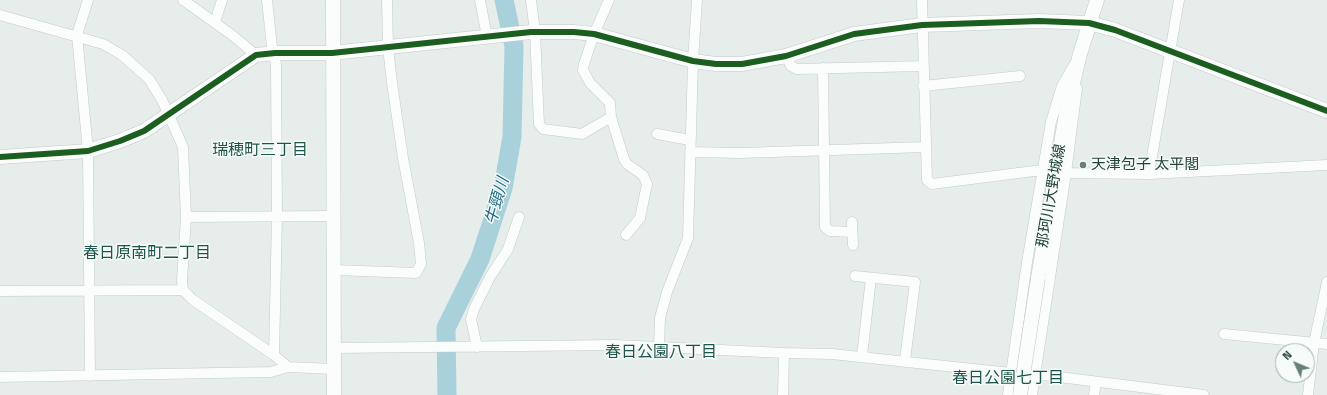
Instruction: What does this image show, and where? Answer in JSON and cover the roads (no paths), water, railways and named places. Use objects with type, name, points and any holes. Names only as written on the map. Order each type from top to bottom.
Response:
[{"type":"street","points":[[88,0],[77,35],[88,151],[90,376]]},
{"type":"street","points":[[182,0],[215,22],[256,55]]},
{"type":"street","points":[[215,22],[222,0]]},
{"type":"street","points":[[267,0],[276,64],[277,216],[274,355]]},
{"type":"street","points":[[333,0],[334,395]]},
{"type":"street","points":[[334,270],[416,273],[421,264],[420,243],[397,124],[388,47],[387,0]]},
{"type":"street","points":[[480,0],[487,37]]},
{"type":"street","points":[[531,0],[538,124],[543,129],[582,134],[611,117]]},
{"type":"street","points":[[609,0],[594,34],[583,70],[590,83],[610,103],[611,117],[624,159],[628,164],[643,175],[647,184],[640,218],[626,235]]},
{"type":"street","points":[[659,348],[660,318],[667,292],[688,238],[690,140],[697,0]]},
{"type":"street","points":[[922,0],[923,86],[927,180],[932,184],[1042,170]]},
{"type":"street","name":"那珂川大野城線","points":[[1020,395],[1067,108],[1080,54],[1097,0]]},
{"type":"street","points":[[1149,174],[1179,0]]},
{"type":"street","points":[[0,15],[77,35],[103,44],[128,60],[149,79],[162,100],[168,115],[175,126],[182,146],[186,217],[182,281],[183,290],[193,300],[274,355],[288,367]]},
{"type":"street","points":[[0,158],[88,151],[120,141],[144,131],[256,55],[275,53],[332,53],[533,32],[574,32],[594,34],[693,61],[716,64],[742,64],[786,56],[854,34],[922,25],[1039,21],[1089,23],[1115,30],[1170,50],[1327,111]]},
{"type":"street","points":[[1008,395],[1042,170],[1051,122],[1062,86],[1080,54]]},
{"type":"street","points":[[1032,395],[1034,374],[1066,173],[1076,100],[1080,54]]},
{"type":"street","points":[[786,56],[791,66],[798,69],[923,66]]},
{"type":"street","points":[[823,68],[825,227],[830,231],[852,227],[853,244]]},
{"type":"street","points":[[923,86],[1020,76]]},
{"type":"street","points":[[657,134],[690,140]]},
{"type":"street","points":[[690,152],[742,154],[925,147]]},
{"type":"street","points":[[1066,173],[1149,174],[1327,165]]},
{"type":"street","points":[[186,217],[334,216]]},
{"type":"street","points":[[472,347],[472,319],[474,309],[490,277],[508,249],[519,217]]},
{"type":"street","points":[[855,276],[915,282],[904,360]]},
{"type":"street","points":[[862,356],[871,278]]},
{"type":"street","points":[[1224,334],[1314,343],[1327,282]]},
{"type":"street","points":[[0,291],[183,290]]},
{"type":"street","points":[[1315,343],[1327,344]]},
{"type":"street","points":[[335,348],[616,345],[862,356],[1011,373],[1034,374],[1204,395]]},
{"type":"street","points":[[783,395],[784,353]]},
{"type":"street","points":[[0,378],[271,372],[288,367],[334,369]]},
{"type":"street","points":[[1094,395],[1096,382]]},
{"type":"street","points":[[1308,395],[1309,383]]},
{"type":"waterway","name":"牛頸川","points":[[447,395],[446,328],[480,259],[503,188],[512,137],[514,46],[504,0]]},
{"type":"place","name":"天津包子 太平閣","points":[[1083,165]]},
{"type":"district","name":"瑞穂町三丁目","points":[[260,151]]},
{"type":"district","name":"春日原南町二丁目","points":[[147,254]]},
{"type":"district","name":"春日公園八丁目","points":[[661,353]]},
{"type":"district","name":"春日公園七丁目","points":[[1008,379]]}]
